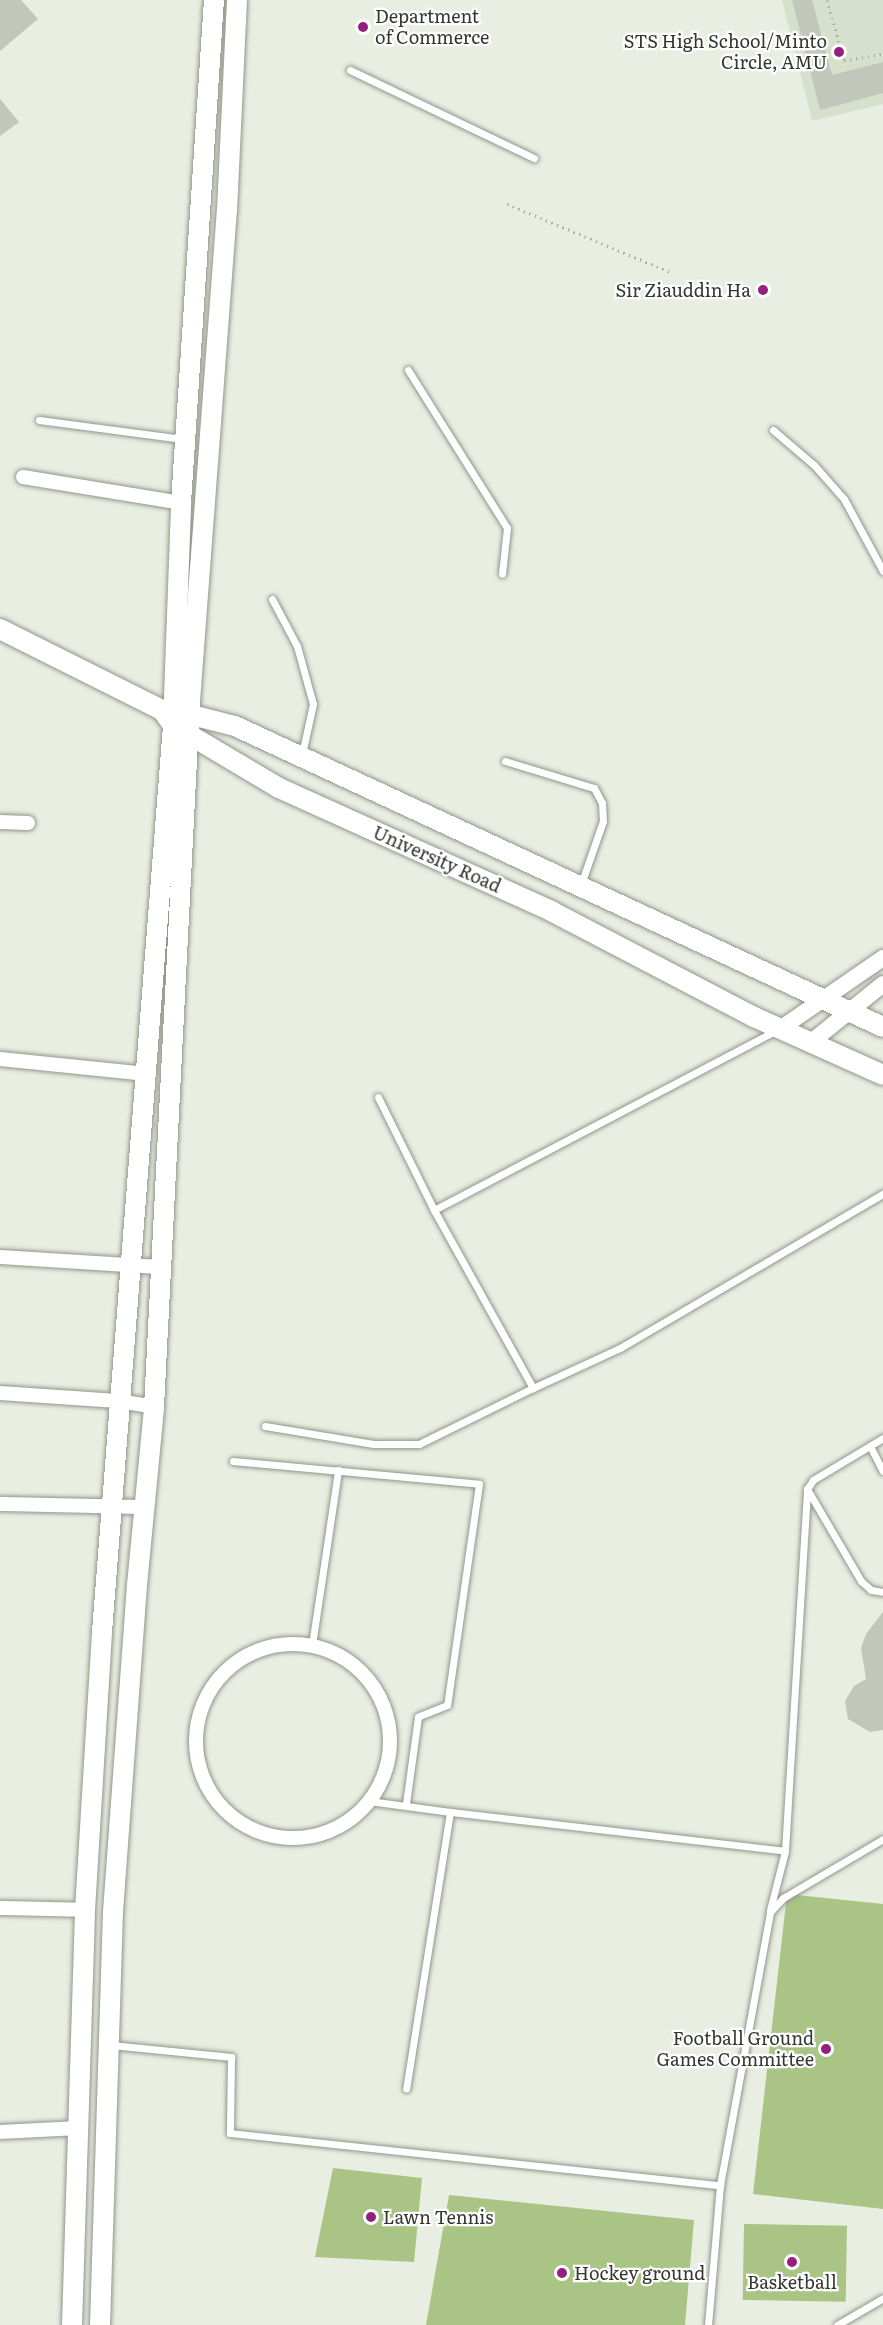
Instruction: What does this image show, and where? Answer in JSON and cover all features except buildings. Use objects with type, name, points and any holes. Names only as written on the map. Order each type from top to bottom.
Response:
[{"type":"main road","points":[[100,2325],[113,1912],[144,1507],[154,1407],[178,719],[181,503],[214,0]]},
{"type":"main road","points":[[72,2325],[85,1910],[114,1506],[118,1401],[178,719],[225,234],[237,0]]},
{"type":"main road","name":"University Road","points":[[0,629],[178,719],[279,788],[551,910],[780,1029],[883,1075]]},
{"type":"main road","points":[[178,719],[235,726],[883,1027]]},
{"type":"street","points":[[23,477],[181,503]]},
{"type":"street","points":[[0,822],[28,823]]},
{"type":"street","points":[[780,1029],[821,998],[883,957]]},
{"type":"street","points":[[810,1043],[847,1010],[883,984]]},
{"type":"street","points":[[0,1059],[147,1074]]},
{"type":"street","points":[[0,1257],[160,1267]]},
{"type":"street","points":[[0,1393],[118,1401],[154,1407]]},
{"type":"street","points":[[0,1504],[144,1507]]},
{"type":"street","points":[[312,1645],[341,1654],[372,1678],[390,1713],[389,1750],[369,1801],[358,1818],[324,1837],[285,1840],[248,1830],[218,1806],[199,1771],[196,1733],[204,1705],[231,1666],[265,1647],[312,1645]]},
{"type":"street","points":[[0,1908],[85,1910]]},
{"type":"street","points":[[0,2132],[79,2128]]},
{"type":"lane","points":[[350,70],[534,158]]},
{"type":"lane","points":[[408,370],[507,528],[502,574]]},
{"type":"lane","points":[[39,420],[185,439]]},
{"type":"lane","points":[[773,430],[814,465],[844,499],[883,571]]},
{"type":"lane","points":[[272,600],[297,646],[313,704],[301,757]]},
{"type":"lane","points":[[505,760],[594,788],[602,803],[603,821],[580,886]]},
{"type":"lane","points":[[434,1210],[780,1029]]},
{"type":"lane","points":[[378,1097],[434,1210],[533,1388]]},
{"type":"lane","points":[[265,1426],[374,1444],[419,1444],[620,1348],[883,1194]]},
{"type":"lane","points":[[708,2325],[720,2185],[770,1912],[784,1851],[807,1489],[813,1480],[883,1438]]},
{"type":"lane","points":[[870,1446],[883,1471]]},
{"type":"lane","points":[[233,1461],[479,1484],[447,1705],[418,1717],[406,1804]]},
{"type":"lane","points":[[312,1645],[338,1470]]},
{"type":"lane","points":[[807,1489],[861,1581],[871,1590],[883,1592]]},
{"type":"lane","points":[[369,1801],[784,1851]]},
{"type":"lane","points":[[406,2089],[450,1812]]},
{"type":"lane","points":[[770,1912],[783,1898],[883,1839]]},
{"type":"lane","points":[[108,2045],[231,2057],[230,2133],[720,2185]]},
{"type":"lane","points":[[837,2325],[883,2298]]},
{"type":"path","points":[[827,0],[844,60],[883,54]]},
{"type":"path","points":[[507,204],[670,272]]},
{"type":"shaded area","name":"STS High School/Minto Circle, AMU","points":[[782,0],[883,0],[883,104],[812,121]]},
{"type":"green space","name":"Football Ground Games Committee","points":[[787,1894],[883,1904],[883,2209],[753,2194]]},
{"type":"green space","name":"Lawn Tennis","points":[[333,2168],[422,2178],[414,2262],[315,2257]]},
{"type":"green space","name":"Hockey ground","points":[[449,2195],[694,2220],[685,2325],[426,2325]]},
{"type":"green space","name":"Basketball","points":[[744,2224],[847,2226],[846,2302],[743,2300]]},
{"type":"place","name":"Department of Commerce","points":[[363,27]]},
{"type":"place","name":"STS High School/Minto Circle, AMU","points":[[839,52]]},
{"type":"place","name":"Sir Ziauddin Ha","points":[[763,290]]},
{"type":"place","name":"Football Ground Games Committee","points":[[826,2049]]},
{"type":"place","name":"Lawn Tennis","points":[[371,2217]]},
{"type":"place","name":"Basketball","points":[[792,2262]]},
{"type":"place","name":"Hockey ground","points":[[562,2273]]}]
